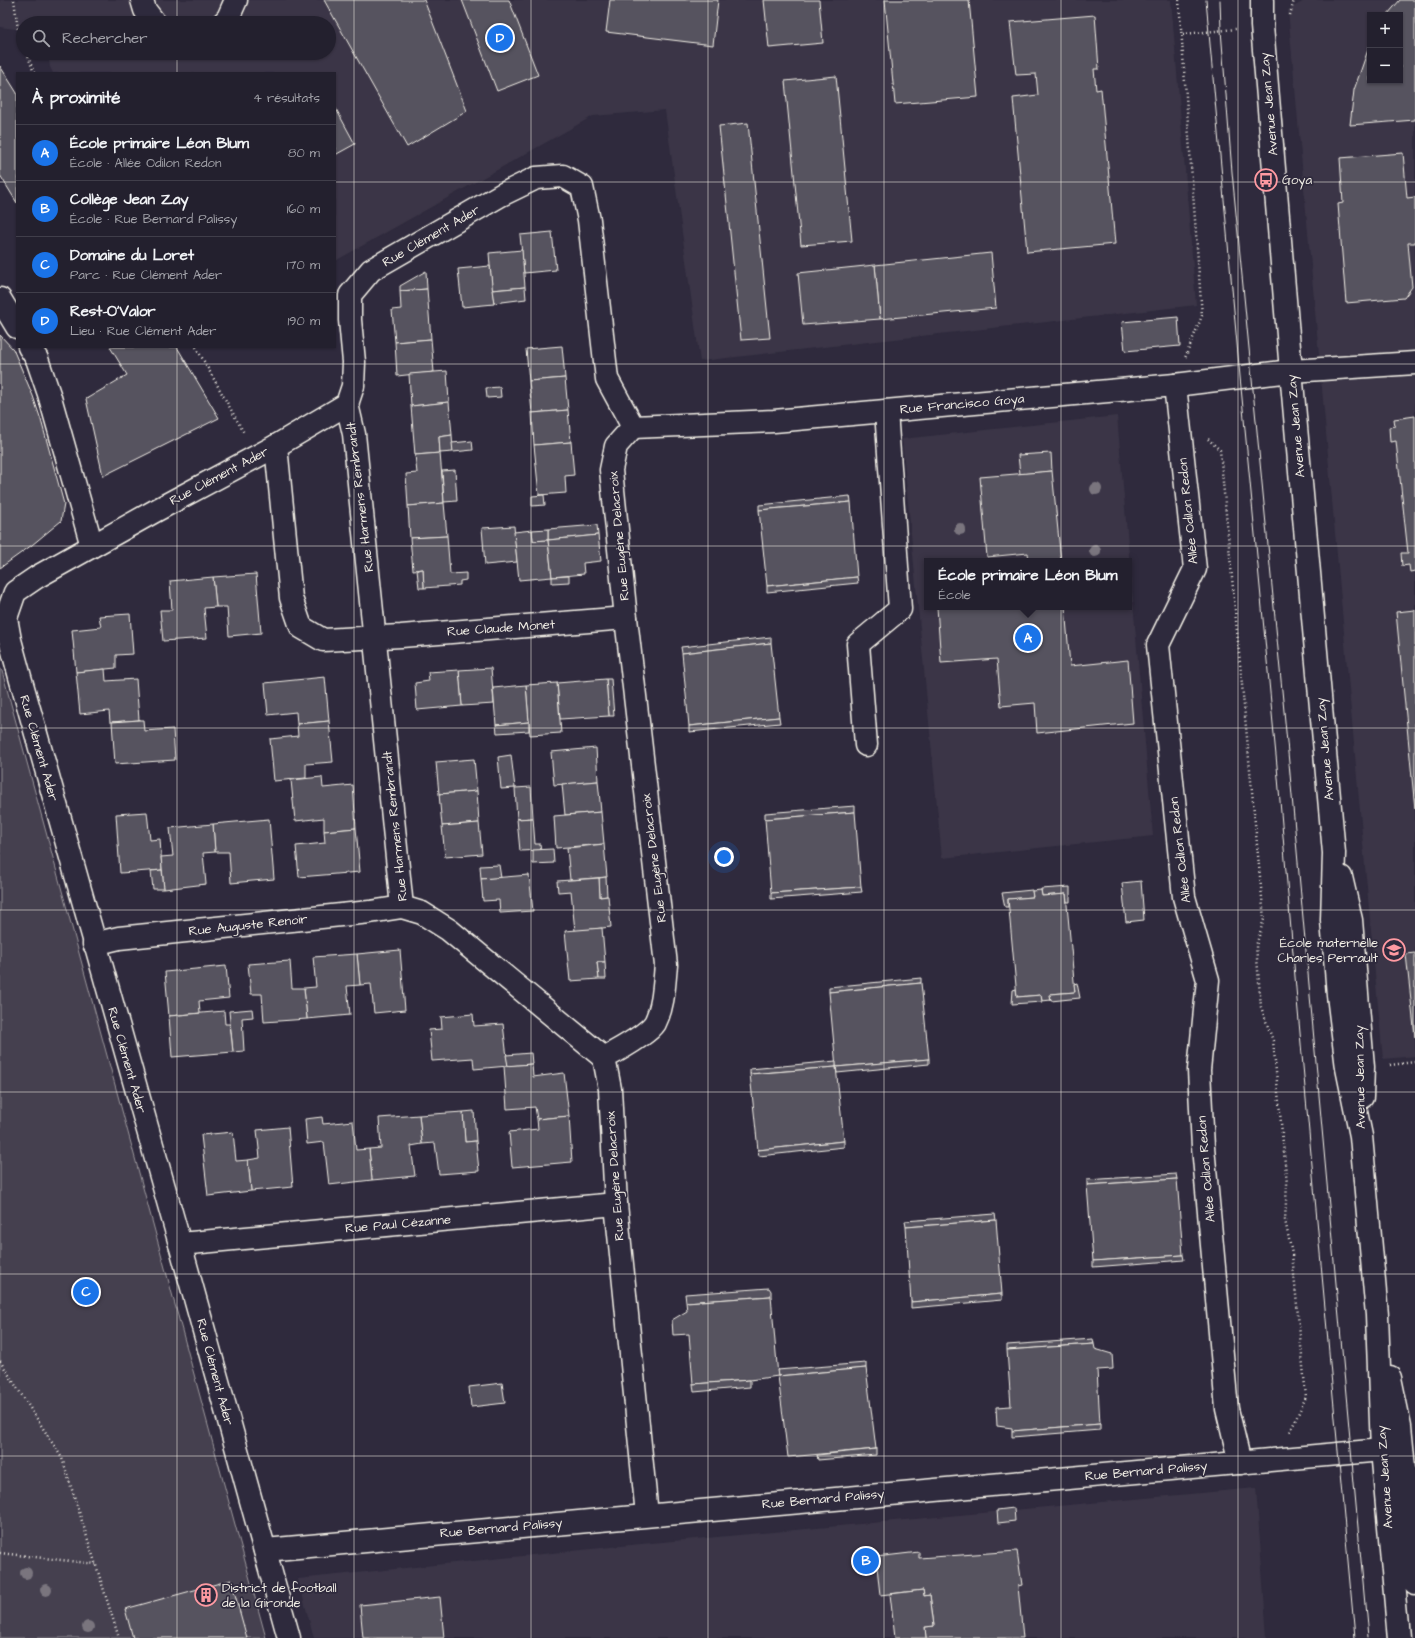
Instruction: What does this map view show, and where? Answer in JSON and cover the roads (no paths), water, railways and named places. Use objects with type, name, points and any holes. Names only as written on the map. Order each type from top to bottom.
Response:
[{"type":"street","points":[[142,0],[145,10],[150,16]]},
{"type":"street","points":[[229,16],[236,0]]},
{"type":"street","name":"Avenue Jean Zay","points":[[1262,0],[1263,34],[1291,371],[1334,853],[1351,920],[1363,1067],[1361,1136],[1377,1315],[1382,1450],[1399,1638]]},
{"type":"street","name":"Rue Clément Ader","points":[[289,1638],[180,1244],[94,944],[3,617],[15,592],[37,577],[276,446],[347,404],[353,386],[354,362],[350,320],[350,295],[371,270],[502,195],[536,178],[564,176],[582,187],[589,220],[607,379],[633,427]]},
{"type":"street","points":[[0,299],[16,325]]},
{"type":"street","points":[[30,348],[37,359],[49,394],[92,546]]},
{"type":"street","name":"Rue Francisco Goya","points":[[633,427],[774,421],[1175,385],[1291,371],[1415,362]]},
{"type":"street","name":"Allée Odilon Redon","points":[[1175,385],[1195,569],[1158,645],[1184,897],[1208,980],[1199,1070],[1203,1147],[1227,1409],[1240,1463]]},
{"type":"street","name":"Rue Harmens Rembrandt","points":[[347,404],[354,434],[376,638],[402,907],[422,913],[449,930],[604,1058]]},
{"type":"street","points":[[866,745],[858,644],[900,609],[886,411]]},
{"type":"street","name":"Rue Eugène Delacroix","points":[[633,427],[616,446],[612,470],[626,618],[666,965],[663,1000],[654,1024],[630,1044],[604,1058],[610,1089],[616,1204],[648,1515]]},
{"type":"street","points":[[276,446],[291,598],[301,627],[323,640],[376,638]]},
{"type":"street","name":"Rue Claude Monet","points":[[376,638],[626,618]]},
{"type":"street","name":"Rue Auguste Renoir","points":[[94,944],[119,938],[363,913],[402,907]]},
{"type":"street","name":"Rue Paul Cézanne","points":[[180,1244],[616,1204]]},
{"type":"street","name":"Avenue Jean Zay","points":[[1377,1315],[1400,1426],[1415,1584]]},
{"type":"street","name":"Rue Bernard Palissy","points":[[265,1550],[1382,1450]]},
{"type":"tram line","points":[[1206,0],[1277,766],[1355,1638]]},
{"type":"tram line","points":[[1220,0],[1232,172],[1289,763],[1368,1638]]},
{"type":"place","name":"Rest-O'Valor","points":[[500,38]]},
{"type":"place","name":"Goya","points":[[1266,180]]},
{"type":"place","name":"École primaire Léon Blum","points":[[1028,638]]},
{"type":"place","name":"École maternelle Charles Perrault","points":[[1394,950]]},
{"type":"place","name":"Domaine du Loret","points":[[86,1292]]},
{"type":"place","name":"Collège Jean Zay","points":[[866,1561]]},
{"type":"place","name":"District de football de la Gironde","points":[[206,1595]]}]
